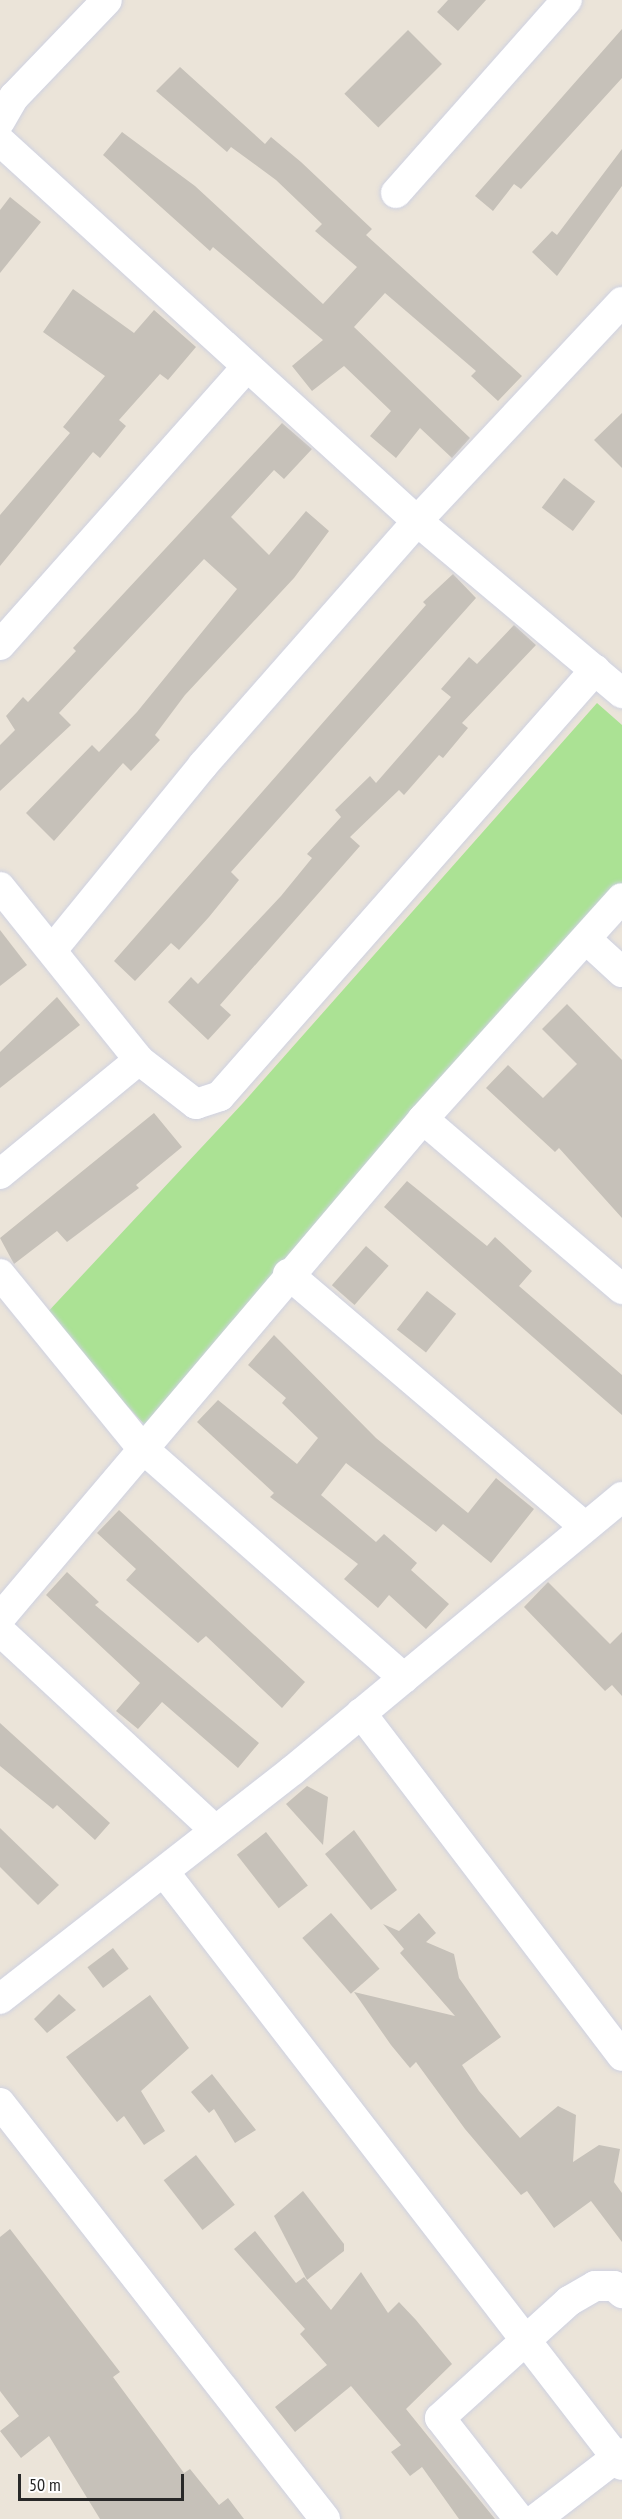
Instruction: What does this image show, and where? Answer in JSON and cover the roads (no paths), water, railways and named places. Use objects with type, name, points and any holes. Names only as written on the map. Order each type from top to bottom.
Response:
[{"type":"street","points":[[0,121],[14,97],[107,0]]},
{"type":"street","points":[[396,193],[567,0]]},
{"type":"street","points":[[0,141],[417,522],[622,693]]},
{"type":"street","points":[[53,949],[203,765],[417,522],[622,302]]},
{"type":"street","points":[[0,645],[247,368]]},
{"type":"street","points":[[0,887],[53,949],[139,1060],[196,1104],[220,1096],[595,670]]},
{"type":"street","points":[[0,1618],[288,1274],[423,1119],[622,898]]},
{"type":"street","points":[[586,939],[622,972]]},
{"type":"street","points":[[0,1174],[139,1060]]},
{"type":"street","points":[[423,1119],[622,1289]]},
{"type":"street","points":[[0,1274],[141,1447],[404,1678]]},
{"type":"street","points":[[288,1274],[583,1526]]},
{"type":"street","points":[[5,1986],[164,1872],[362,1713],[583,1526],[622,1497]]},
{"type":"street","points":[[0,1631],[215,1830]]},
{"type":"street","points":[[362,1713],[622,2056]]},
{"type":"street","points":[[164,1872],[620,2458],[536,2519]]},
{"type":"street","points":[[0,2103],[325,2519]]},
{"type":"street","points":[[519,2519],[440,2418],[527,2339],[596,2286],[614,2286],[622,2293]]}]
